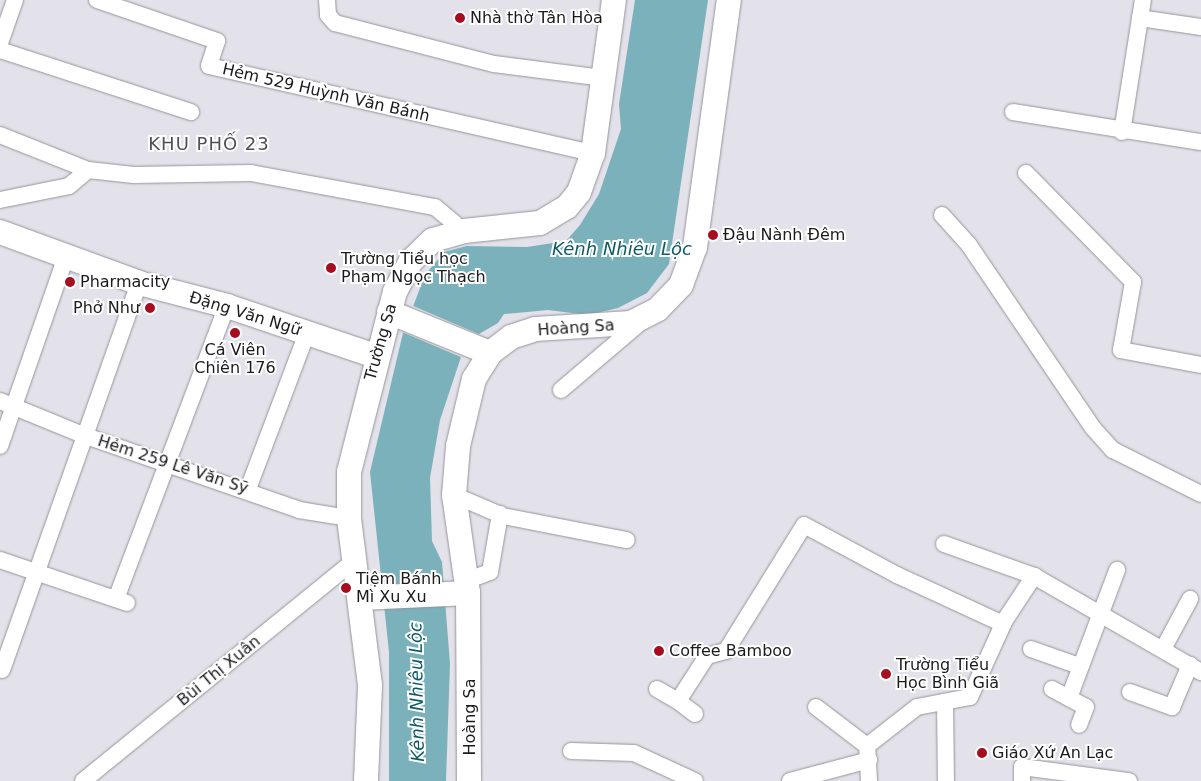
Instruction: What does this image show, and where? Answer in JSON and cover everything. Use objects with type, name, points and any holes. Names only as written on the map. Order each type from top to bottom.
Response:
[{"type":"street","points":[[0,43],[15,0]]},
{"type":"street","name":"Hẻm 529 Huỳnh Văn Bánh","points":[[98,0],[217,41],[209,66],[593,153]]},
{"type":"street","points":[[327,0],[328,15],[335,23],[494,64],[604,78]]},
{"type":"street","name":"Trường Sa","points":[[366,781],[371,597],[354,561],[349,518],[354,444],[376,356],[397,315],[405,269],[421,249],[440,237],[464,231],[526,227],[554,217],[579,192],[593,153],[614,0]]},
{"type":"street","name":"Hoàng Sa","points":[[469,781],[461,589],[454,495],[469,397],[482,350],[511,337],[535,330],[603,328],[647,316],[681,284],[694,247],[729,0]]},
{"type":"street","points":[[1122,132],[1143,0]]},
{"type":"street","points":[[1140,18],[1201,27]]},
{"type":"street","points":[[0,50],[191,112]]},
{"type":"street","points":[[1013,112],[1122,132],[1201,142]]},
{"type":"street","points":[[0,134],[88,170],[134,175],[252,172],[435,207],[464,231]]},
{"type":"street","points":[[0,200],[69,186],[88,170]]},
{"type":"street","points":[[1026,173],[1133,282],[1121,350],[1201,365]]},
{"type":"street","points":[[942,215],[970,245],[1093,428],[1113,450],[1201,494]]},
{"type":"street","name":"Đặng Văn Ngữ","points":[[0,232],[139,283],[227,306],[376,356]]},
{"type":"street","points":[[0,446],[7,403],[66,256]]},
{"type":"street","points":[[2,670],[83,435],[139,283]]},
{"type":"street","points":[[0,560],[122,601],[168,463],[227,306]]},
{"type":"street","points":[[397,315],[482,350]]},
{"type":"street","points":[[561,390],[647,316]]},
{"type":"street","points":[[248,489],[307,333]]},
{"type":"street","name":"Hẻm 259 Lê Văn Sỹ","points":[[7,403],[83,435],[248,489],[298,510],[349,518]]},
{"type":"street","points":[[454,495],[500,514],[626,540]]},
{"type":"street","points":[[371,597],[461,589],[490,572],[500,514]]},
{"type":"street","points":[[678,701],[707,656],[726,651],[804,525],[897,576],[1003,624]]},
{"type":"street","points":[[944,544],[1034,576],[1195,668],[1172,707],[1130,692]]},
{"type":"street","name":"Bùi Thị Xuân","points":[[84,781],[354,561]]},
{"type":"street","points":[[1069,698],[1099,612],[1117,570]]},
{"type":"street","points":[[790,781],[868,753],[917,707],[970,697],[1003,624],[1034,576]]},
{"type":"street","points":[[1162,649],[1190,599]]},
{"type":"street","points":[[1031,649],[1079,666]]},
{"type":"street","points":[[657,689],[678,701],[695,714]]},
{"type":"street","points":[[1052,689],[1086,706],[1079,725]]},
{"type":"street","points":[[945,702],[946,781]]},
{"type":"street","points":[[816,707],[868,753],[870,781]]},
{"type":"street","points":[[570,751],[634,753],[695,781]]},
{"type":"street","points":[[1022,781],[1022,767],[1129,781]]},
{"type":"water","name":"Kênh Nhiêu Lộc","points":[[635,0],[708,0],[669,264],[647,293],[618,308],[588,315],[548,310],[504,314],[498,323],[479,334],[461,357],[440,420],[430,478],[432,541],[442,562],[450,664],[446,781],[389,781],[389,652],[370,472],[403,333],[425,275],[444,252],[467,246],[527,247],[566,241],[580,225],[599,194],[621,129],[619,104]]},
{"type":"pier","points":[[411,305],[481,335],[463,358],[402,332]]},
{"type":"place","name":"Nhà thờ Tân Hòa","points":[[460,18]]},
{"type":"place","name":"Đậu Nành Đêm","points":[[713,235]]},
{"type":"place","name":"Trường Tiểu học Phạm Ngọc Thạch","points":[[331,268]]},
{"type":"place","name":"Pharmacity","points":[[70,282]]},
{"type":"place","name":"Phở Như","points":[[150,308]]},
{"type":"place","name":"Cá Viên Chiên 176","points":[[235,333]]},
{"type":"place","name":"Tiệm Bánh Mì Xu Xu","points":[[346,588]]},
{"type":"place","name":"Coffee Bamboo","points":[[659,651]]},
{"type":"place","name":"Trường Tiểu Học Bình Giã","points":[[886,674]]},
{"type":"place","name":"Giáo Xứ An Lạc","points":[[982,753]]},
{"type":"district","name":"KHU PHỐ 23","points":[[209,144]]}]
